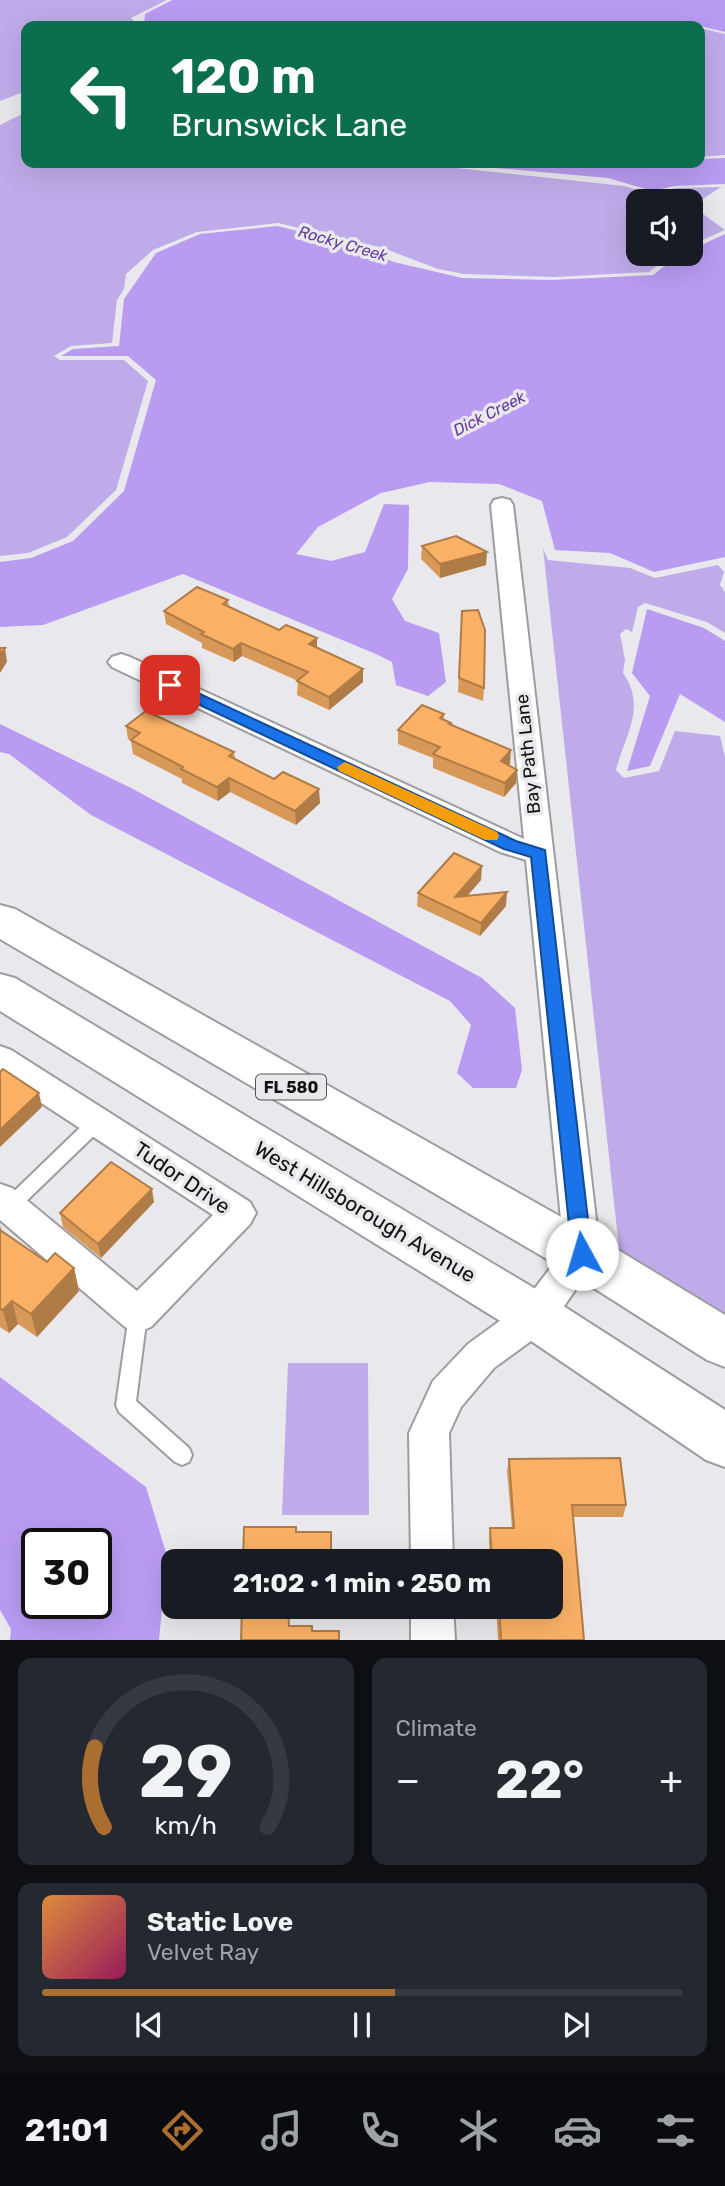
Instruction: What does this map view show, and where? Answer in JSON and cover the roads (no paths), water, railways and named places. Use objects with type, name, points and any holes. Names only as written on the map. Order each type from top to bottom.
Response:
[{"type":"main road","name":"FL 580","points":[[0,920],[582,1254],[725,1343]]},
{"type":"main road","name":"West Hillsborough Avenue","points":[[0,990],[536,1316],[725,1441]]},
{"type":"street","name":"Bay Path Lane","points":[[502,505],[582,1254]]},
{"type":"street","points":[[121,662],[510,845],[539,854]]},
{"type":"street","name":"Tudor Drive","points":[[0,1059],[238,1213],[138,1315]]},
{"type":"street","points":[[5,1203],[138,1315]]},
{"type":"street","points":[[432,1549],[429,1433],[447,1394],[481,1356],[536,1316],[582,1254]]},
{"type":"street","points":[[432,1619],[433,1640]]},
{"type":"lane","points":[[5,1203],[97,1122]]},
{"type":"lane","points":[[138,1315],[127,1405],[182,1455]]},
{"type":"water","points":[[172,0],[725,0],[725,32],[705,27],[705,21],[144,21],[145,14]]},
{"type":"water","points":[[725,158],[725,184],[645,189],[608,178],[495,168],[705,168],[705,159]]},
{"type":"water","points":[[277,226],[351,244],[394,262],[462,278],[552,280],[653,275],[665,266],[703,266],[703,244],[725,234],[725,557],[654,572],[610,553],[555,550],[542,501],[499,484],[430,482],[381,493],[318,527],[296,554],[331,561],[365,552],[384,504],[409,505],[408,569],[392,599],[405,621],[439,633],[446,682],[428,696],[396,685],[392,662],[376,654],[183,574],[43,625],[0,627],[0,562],[31,558],[73,541],[124,491],[156,380],[128,356],[61,356],[73,349],[119,346],[124,299],[156,253],[200,234]]},
{"type":"water","points":[[647,609],[704,628],[725,641],[725,722],[680,694],[650,766],[627,771],[650,696],[632,673]]},
{"type":"water","points":[[0,724],[133,789],[482,978],[515,1008],[522,1070],[516,1088],[473,1088],[457,1073],[471,1025],[450,1001],[91,815],[9,754],[0,752]]},
{"type":"water","points":[[0,1377],[146,1487],[165,1549],[161,1549],[159,1640],[10,1640],[11,1629],[0,1610]]},
{"type":"water label","name":"Rocky Creek","points":[[343,243]]},
{"type":"water label","name":"Dick Creek","points":[[489,413]]}]
